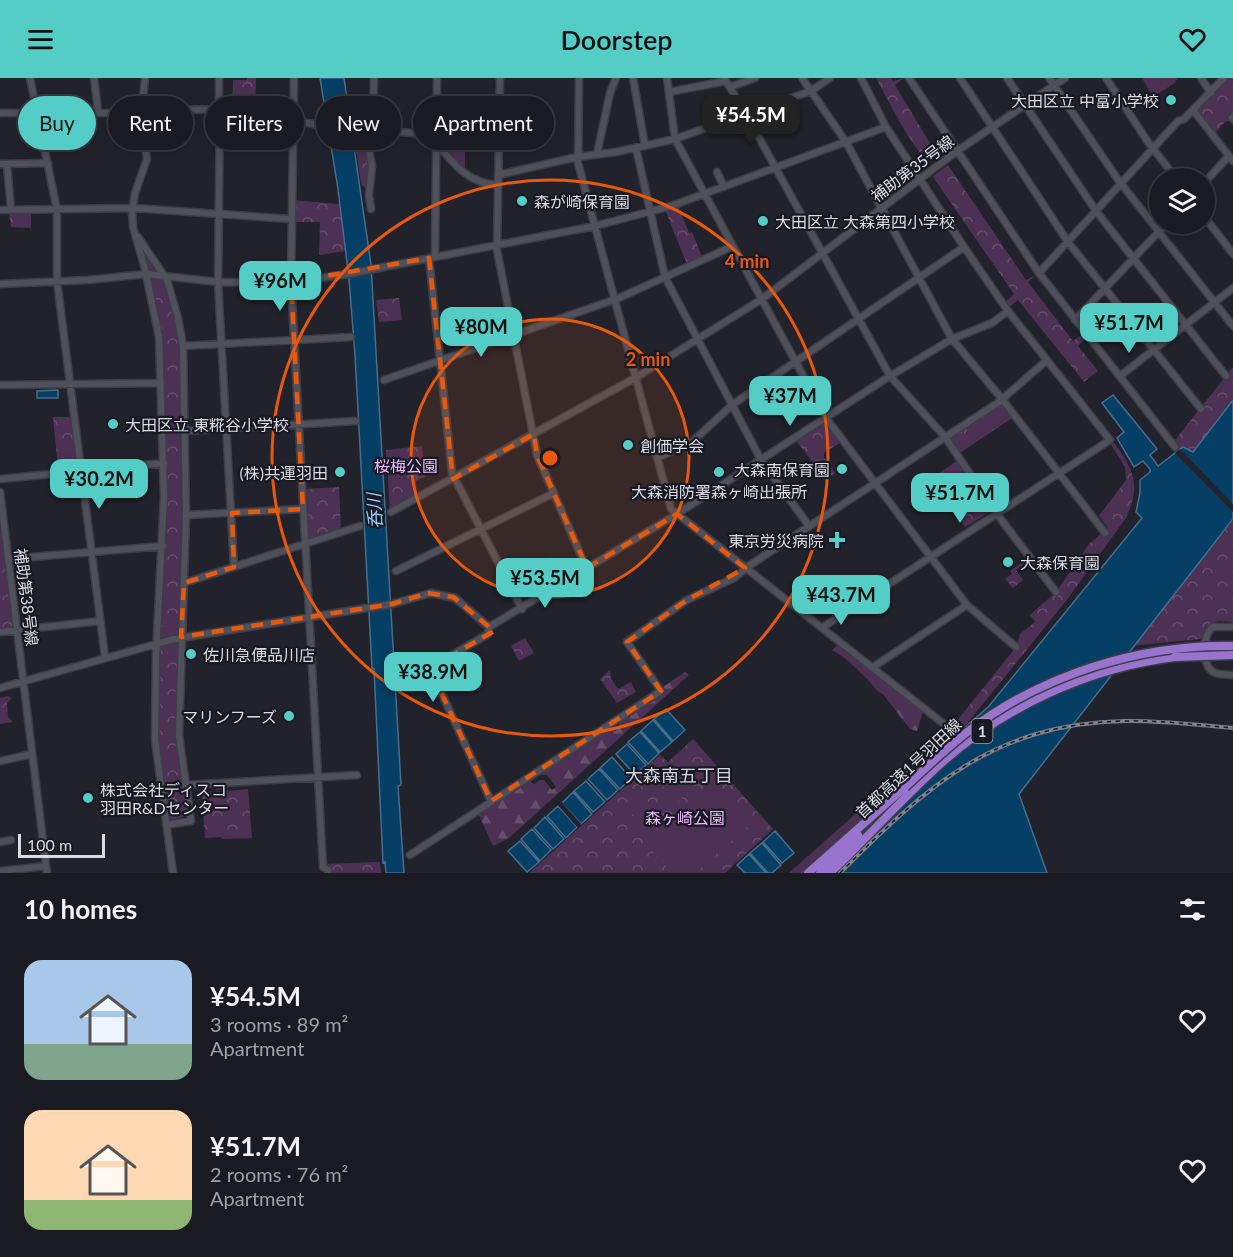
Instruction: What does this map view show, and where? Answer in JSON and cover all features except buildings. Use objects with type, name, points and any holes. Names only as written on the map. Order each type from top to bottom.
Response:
[{"type":"highway","points":[[1188,648],[1233,641]]},
{"type":"highway","name":"首都高速1号羽田線","points":[[820,873],[905,787],[972,729],[1035,691],[1075,673],[1117,660],[1188,648],[1233,646]]},
{"type":"highway","name":"首都高速1号羽田線","points":[[830,873],[938,766],[976,735],[1024,706],[1077,681],[1120,667],[1175,657],[1233,655]]},
{"type":"highway","points":[[808,873],[905,787]]},
{"type":"street","points":[[30,78],[34,96]]},
{"type":"street","points":[[94,78],[98,111],[108,111]]},
{"type":"street","points":[[143,96],[145,78]]},
{"type":"street","points":[[219,78],[220,96]]},
{"type":"street","points":[[294,78],[294,96]]},
{"type":"street","points":[[374,78],[374,96]]},
{"type":"street","points":[[437,78],[437,96]]},
{"type":"street","points":[[500,78],[500,96]]},
{"type":"street","points":[[579,78],[578,157],[671,509],[954,732]]},
{"type":"street","points":[[597,154],[610,93],[616,78]]},
{"type":"street","points":[[633,78],[645,146]]},
{"type":"street","points":[[667,78],[675,139],[826,418],[967,605],[1016,647]]},
{"type":"street","points":[[669,92],[755,78]]},
{"type":"street","points":[[802,78],[846,142],[952,339],[1002,399],[1105,533]]},
{"type":"street","points":[[498,175],[675,139],[811,91],[830,78]]},
{"type":"street","points":[[823,627],[1110,440],[1008,311],[886,127],[861,78]]},
{"type":"street","points":[[909,78],[1039,273],[1175,447]]},
{"type":"street","points":[[960,78],[1068,242],[1201,410]]},
{"type":"street","points":[[1007,78],[1096,211],[1226,376]]},
{"type":"street","points":[[1050,78],[1103,159],[1149,218]]},
{"type":"street","name":"補助第35号線","points":[[391,512],[635,378],[762,299],[957,151],[1065,78]]},
{"type":"street","points":[[1106,78],[1153,150],[1168,168]]},
{"type":"street","points":[[1201,78],[1211,93]]},
{"type":"street","points":[[1039,273],[1178,121],[1184,119],[1224,78]]},
{"type":"street","points":[[727,82],[890,376],[945,437],[997,514],[1056,592]]},
{"type":"street","points":[[1193,110],[1231,158],[1215,173]]},
{"type":"street","points":[[0,112],[18,112]]},
{"type":"street","points":[[0,284],[146,274],[218,282],[291,282],[372,270],[595,226],[649,212],[705,194],[886,127]]},
{"type":"street","points":[[636,148],[664,277],[761,460],[809,526]]},
{"type":"street","points":[[45,150],[57,210],[57,281],[105,657]]},
{"type":"street","points":[[146,150],[147,159],[132,208],[133,227],[146,274],[159,337],[164,463],[163,546],[156,643],[155,740],[169,825],[173,873]]},
{"type":"street","points":[[220,150],[218,282],[234,567]]},
{"type":"street","points":[[292,150],[291,282],[293,341],[323,867],[328,870],[328,873]]},
{"type":"street","points":[[369,150],[372,166],[369,195],[371,209]]},
{"type":"street","points":[[436,150],[432,258],[452,468],[522,609]]},
{"type":"street","points":[[444,150],[454,165],[466,175],[485,184],[498,185]]},
{"type":"street","points":[[499,150],[497,245],[537,455],[587,568]]},
{"type":"street","points":[[11,210],[4,164],[48,163]]},
{"type":"street","points":[[717,172],[724,187]]},
{"type":"street","points":[[0,210],[132,208],[291,219]]},
{"type":"street","points":[[1215,230],[1233,254]]},
{"type":"street","points":[[1075,320],[1156,234]]},
{"type":"street","points":[[1161,234],[1233,326]]},
{"type":"street","points":[[137,237],[164,275],[178,318],[183,346],[186,515],[184,583],[178,638],[179,735],[191,821],[169,825]]},
{"type":"street","points":[[384,380],[615,299],[733,246]]},
{"type":"street","points":[[657,458],[692,442],[732,405],[964,247]]},
{"type":"street","points":[[1119,376],[1233,288]]},
{"type":"street","points":[[489,627],[677,514],[890,376],[952,339],[992,323],[1008,311]]},
{"type":"street","points":[[183,346],[351,337]]},
{"type":"street","points":[[410,855],[661,691],[627,642],[687,600],[734,578],[1002,399],[1047,360]]},
{"type":"street","points":[[0,386],[160,383]]},
{"type":"street","points":[[185,431],[356,421]]},
{"type":"street","points":[[0,479],[164,463]]},
{"type":"street","name":"補助第38号線","points":[[0,492],[46,869]]},
{"type":"street","points":[[396,571],[554,493]]},
{"type":"street","points":[[186,515],[303,509]]},
{"type":"street","points":[[184,583],[360,526]]},
{"type":"street","points":[[8,560],[163,546]]},
{"type":"street","points":[[0,688],[178,638],[392,604],[431,593],[453,597],[489,627]]},
{"type":"street","points":[[873,667],[967,605]]},
{"type":"street","points":[[0,632],[100,621]]},
{"type":"street","points":[[399,684],[488,634],[489,627]]},
{"type":"street","points":[[1233,627],[1214,627],[1207,633],[1205,640],[1206,662],[1209,669],[1218,674],[1233,675]]},
{"type":"street","points":[[430,668],[491,801]]},
{"type":"street","points":[[0,762],[32,754]]},
{"type":"street","points":[[186,785],[357,775]]},
{"type":"street","points":[[0,842],[11,840]]},
{"type":"street","points":[[0,871],[46,869]]},
{"type":"highlighted area","points":[[429,258],[453,479],[534,434],[537,455],[587,568],[677,514],[745,568],[687,600],[627,642],[661,691],[491,801],[430,668],[494,631],[453,597],[428,593],[392,604],[181,637],[184,583],[234,567],[232,513],[303,509],[291,282]]},
{"type":"green space","points":[[247,78],[256,78],[255,96],[232,96],[233,80],[247,80]]},
{"type":"green space","points":[[876,78],[891,78],[893,81],[904,78],[895,85],[937,155],[928,163],[906,133]]},
{"type":"green space","points":[[1142,78],[1177,78],[1178,79],[1153,97]]},
{"type":"green space","points":[[1224,78],[1233,78],[1233,125],[1229,121],[1225,122],[1213,135],[1193,110]]},
{"type":"green space","points":[[356,150],[369,150],[368,186],[364,187],[361,184]]},
{"type":"green space","points":[[446,150],[465,150],[465,170]]},
{"type":"green space","points":[[948,165],[1026,280],[1035,276],[1028,282],[1073,341],[1081,335],[1084,340],[1078,346],[1098,371],[1084,382],[1018,300],[1009,307],[1005,302],[1014,294],[933,176]]},
{"type":"green space","points":[[291,200],[340,204],[346,251],[319,255],[320,222],[291,222]]},
{"type":"green space","points":[[678,206],[702,257],[687,264],[665,210]]},
{"type":"green space","points":[[9,213],[31,214],[31,228],[11,227]]},
{"type":"green space","points":[[138,239],[163,276],[176,318],[181,346],[185,502],[178,737],[187,816],[167,821],[157,743],[159,607],[165,546],[167,472],[162,337]]},
{"type":"green space","points":[[399,298],[402,320],[379,322],[376,300]]},
{"type":"green space","points":[[504,312],[509,333],[481,343],[478,320]]},
{"type":"green space","points":[[1233,367],[1233,400],[1193,452],[1183,447],[1175,453],[1172,448],[1178,444],[1175,440]]},
{"type":"green space","points":[[1002,405],[1012,418],[960,453],[949,438]]},
{"type":"green space","points":[[53,417],[71,417],[77,466],[58,468]]},
{"type":"green space","points":[[826,418],[843,441],[824,453],[824,457],[835,473],[828,479],[794,438]]},
{"type":"green space","points":[[1113,441],[1130,469],[1134,496],[1126,518],[1066,601],[957,736],[802,873],[789,873],[948,732],[1016,647],[1020,634],[1035,622],[1030,615],[1056,592],[1089,544],[1108,528],[1099,516],[1126,480],[1125,467],[1110,443]]},
{"type":"green space","name":"桜梅公園","points":[[422,446],[425,477],[416,481],[417,496],[390,511],[386,450]]},
{"type":"green space","points":[[958,460],[992,511],[965,527],[932,478]]},
{"type":"green space","points":[[339,487],[341,530],[312,539],[307,536],[304,489]]},
{"type":"green space","points":[[1233,521],[1233,622],[1211,623],[1201,639],[1130,646]]},
{"type":"green space","points":[[0,525],[13,626],[0,629]]},
{"type":"green space","points":[[550,557],[562,581],[553,586],[540,563]]},
{"type":"green space","points":[[1028,558],[1029,560],[1016,570],[1023,580],[1013,588],[1005,579],[1012,574],[1010,571]]},
{"type":"green space","points":[[525,638],[534,653],[519,661],[511,646]]},
{"type":"green space","points":[[837,645],[923,712],[917,731],[910,729],[883,694],[856,668],[832,650]]},
{"type":"green space","points":[[610,670],[611,679],[618,689],[631,682],[636,692],[617,703],[600,679]]},
{"type":"green space","points":[[685,672],[689,675],[509,838],[493,846],[478,813],[528,780],[534,784],[544,780],[552,790],[556,787],[547,775],[538,775],[611,726],[615,731],[617,730],[619,721],[665,690],[663,687]]},
{"type":"green space","points":[[8,696],[12,698],[7,703],[8,717],[13,722],[0,724],[0,698]]},
{"type":"green space","name":"森ヶ崎公園","points":[[693,739],[773,829],[725,873],[529,873],[660,755],[668,762]]},
{"type":"green space","points":[[692,762],[706,777],[699,783],[685,768]]},
{"type":"green space","points":[[681,772],[695,787],[688,793],[674,778]]},
{"type":"green space","points":[[670,781],[683,797],[677,803],[663,787]]},
{"type":"green space","points":[[716,781],[752,822],[695,873],[672,873],[646,844]]},
{"type":"green space","points":[[227,787],[228,791],[248,789],[252,838],[205,838],[202,792],[226,791],[226,789],[216,790],[216,788]]},
{"type":"green space","points":[[643,796],[662,817],[647,830],[628,809]]},
{"type":"green space","points":[[380,862],[381,873],[328,873],[323,864]]},
{"type":"water","points":[[320,78],[344,78],[347,96],[323,96]]},
{"type":"water","name":"呑川","points":[[332,150],[354,150],[371,265],[404,873],[386,873],[385,862],[383,863],[355,355],[338,189]]},
{"type":"water","points":[[58,390],[58,398],[37,398],[37,391]]},
{"type":"water","points":[[1113,395],[1157,449],[1150,455],[1158,466],[1183,447],[1193,452],[1233,400],[1233,519],[1019,794],[1047,873],[802,873],[989,706],[1142,518],[1136,512],[1140,480],[1150,472],[1150,469],[1143,461],[1134,467],[1117,438],[1124,432],[1102,403]]},
{"type":"water","points":[[666,709],[685,730],[673,741],[654,719]]},
{"type":"water","points":[[653,720],[672,742],[660,752],[641,731]]},
{"type":"water","points":[[640,732],[659,753],[648,764],[628,742]]},
{"type":"water","points":[[627,744],[646,765],[635,775],[616,754]]},
{"type":"water","points":[[612,757],[631,778],[620,789],[600,768]]},
{"type":"water","points":[[599,769],[618,790],[607,800],[588,779]]},
{"type":"water","points":[[586,781],[605,802],[593,812],[574,791]]},
{"type":"water","points":[[573,792],[592,814],[581,824],[562,803]]},
{"type":"water","points":[[558,806],[577,827],[566,838],[547,816]]},
{"type":"water","points":[[545,817],[564,839],[553,849],[534,828]]},
{"type":"water","points":[[532,829],[551,850],[540,861],[521,839]]},
{"type":"water","points":[[775,831],[794,853],[782,863],[763,842]]},
{"type":"water","points":[[520,841],[539,862],[527,872],[508,851]]},
{"type":"water","points":[[762,843],[781,865],[772,873],[768,873],[750,853]]},
{"type":"water","points":[[749,854],[766,873],[745,873],[737,865]]},
{"type":"pier","points":[[1180,449],[1233,504],[1233,512],[1175,453]]},
{"type":"pier","points":[[560,800],[581,824],[577,827],[556,803]]},
{"type":"railway","points":[[840,873],[934,787],[1000,747],[1037,734],[1078,725],[1124,721],[1233,728]]},
{"type":"place","name":"大田区立 中富小学校","points":[[1171,100]]},
{"type":"place","name":"森が崎保育園","points":[[522,201]]},
{"type":"place","name":"大田区立 大森第四小学校","points":[[763,221]]},
{"type":"place","name":"大田区立 東糀谷小学校","points":[[113,424]]},
{"type":"place","name":"創価学会","points":[[628,445]]},
{"type":"place","name":"大森南保育園","points":[[842,469]]},
{"type":"place","name":"(株)共運羽田","points":[[340,472]]},
{"type":"place","name":"大森消防署森ヶ崎出張所","points":[[719,472]]},
{"type":"place","name":"東京労災病院","points":[[837,540]]},
{"type":"place","name":"大森保育園","points":[[1008,562]]},
{"type":"place","name":"佐川急便品川店","points":[[191,654]]},
{"type":"place","name":"マリンフーズ","points":[[289,716]]},
{"type":"place","name":"株式会社ディスコ 羽田R&Dセンター","points":[[88,798]]},
{"type":"district","name":"大森南五丁目","points":[[679,775]]}]
